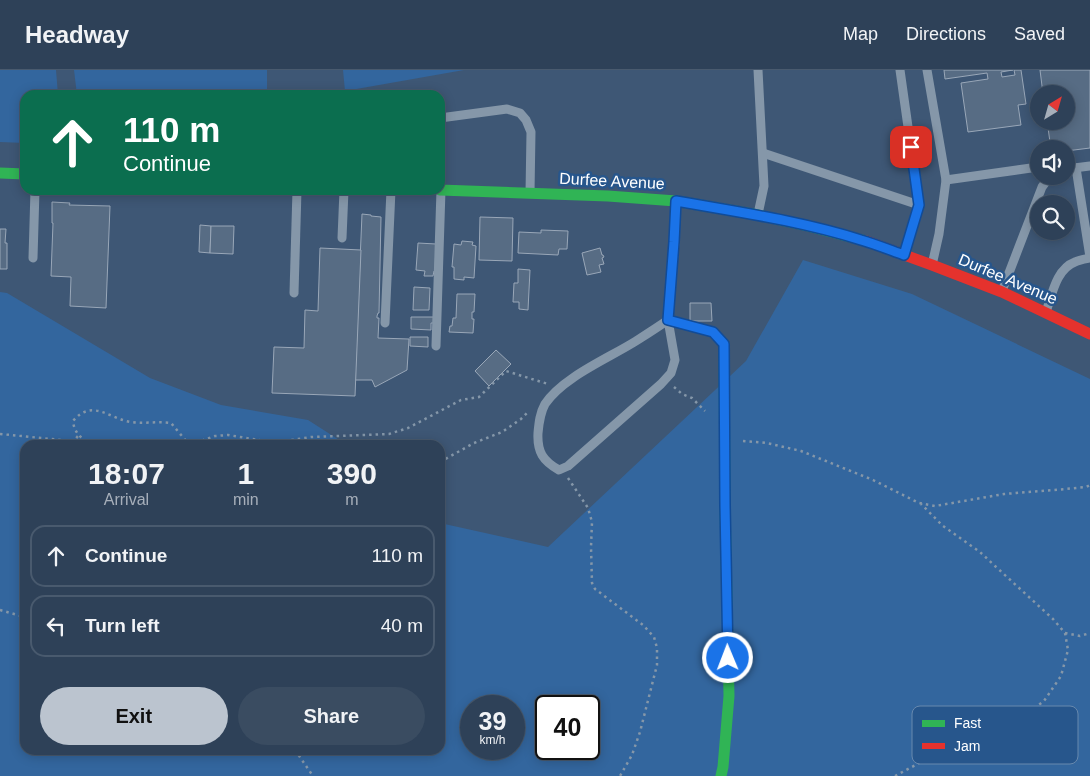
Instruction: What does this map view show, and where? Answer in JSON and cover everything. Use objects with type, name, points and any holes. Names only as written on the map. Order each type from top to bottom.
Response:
[{"type":"main road","points":[[0,174],[20,174]]},
{"type":"main road","name":"Durfee Avenue","points":[[445,190],[608,196],[676,201],[758,215],[808,226],[859,239],[932,265],[1002,292],[1090,334]]},
{"type":"main road","points":[[721,776],[729,696],[724,344]]},
{"type":"lane","points":[[758,70],[764,186],[758,215]]},
{"type":"lane","points":[[900,70],[919,205],[904,255]]},
{"type":"lane","points":[[927,70],[946,180],[939,234],[932,265]]},
{"type":"lane","points":[[445,117],[507,108],[520,113],[526,120],[531,132],[530,193]]},
{"type":"lane","points":[[762,153],[919,205]]},
{"type":"lane","points":[[1075,168],[1090,166]]},
{"type":"lane","points":[[946,180],[1030,168]]},
{"type":"lane","points":[[1002,292],[1043,185]]},
{"type":"lane","points":[[1046,312],[1062,272],[1076,261],[1090,258],[1075,185]]},
{"type":"lane","points":[[32,258],[35,195]]},
{"type":"lane","points":[[294,293],[297,195]]},
{"type":"lane","points":[[342,238],[344,195]]},
{"type":"lane","points":[[384,323],[391,195]]},
{"type":"lane","points":[[436,346],[441,195]]},
{"type":"lane","points":[[676,201],[668,320],[675,360],[672,372],[661,384],[568,466],[559,470],[547,463],[542,455],[538,438],[540,416],[545,404],[556,391],[576,376],[668,320],[713,332],[724,344]]},
{"type":"path","points":[[291,440],[311,437],[389,434],[408,428],[461,400],[479,397],[506,371],[551,386]]},
{"type":"path","points":[[666,379],[682,394],[692,398],[705,410],[716,416],[736,440],[767,443],[802,452],[873,480],[920,503],[935,506],[994,495],[1086,487],[1090,485]]},
{"type":"path","points":[[445,459],[474,443],[502,432],[521,419],[531,409]]},
{"type":"path","points":[[84,440],[78,436],[73,421],[79,414],[92,410],[106,412],[133,423],[171,423],[185,440]]},
{"type":"path","points":[[0,434],[62,440]]},
{"type":"path","points":[[202,440],[228,435],[259,440]]},
{"type":"path","points":[[76,440],[78,436]]},
{"type":"path","points":[[563,468],[588,508],[592,522],[592,583],[594,589],[643,625],[654,637],[657,648],[657,665],[640,732],[632,755],[620,776]]},
{"type":"path","points":[[920,503],[943,526],[980,552],[1025,592],[1065,633],[1068,650],[1061,676],[1044,701],[1037,706]]},
{"type":"path","points":[[0,610],[20,616]]},
{"type":"path","points":[[1065,633],[1080,636],[1090,633]]},
{"type":"path","points":[[298,755],[313,776]]},
{"type":"path","points":[[895,776],[917,764]]},
{"type":"shaded area","points":[[0,70],[56,70],[58,90],[20,90],[20,143],[0,142]]},
{"type":"shaded area","points":[[74,70],[267,70],[267,90],[76,90]]},
{"type":"shaded area","points":[[343,70],[464,70],[351,90],[345,90]]},
{"type":"shaded area","points":[[803,260],[912,294],[1090,379],[1090,776],[0,776],[0,292],[7,293],[150,378],[221,405],[308,420],[339,440],[20,440],[20,755],[445,755],[445,524],[548,547],[746,361]]},
{"type":"building","points":[[944,70],[1013,70],[1001,72],[1002,77],[1015,75],[1014,70],[1021,70],[1026,104],[1018,105],[1021,125],[968,132],[961,83],[988,79],[987,73],[945,79]]},
{"type":"building","points":[[1040,70],[1090,70],[1090,148],[1075,150],[1075,140],[1050,140],[1048,130],[1075,130],[1075,85],[1042,85]]},
{"type":"building","points":[[52,202],[70,203],[69,205],[110,206],[106,308],[70,306],[71,277],[51,276]]},
{"type":"building","points":[[362,214],[381,217],[379,313],[377,316],[379,318],[378,338],[409,339],[407,370],[375,387],[372,380],[355,380]]},
{"type":"building","points":[[480,217],[513,218],[512,261],[479,260]]},
{"type":"building","points":[[200,225],[211,226],[210,253],[199,252]]},
{"type":"building","points":[[211,226],[234,226],[233,254],[210,253]]},
{"type":"building","points":[[0,229],[6,229],[7,269],[0,269]]},
{"type":"building","points":[[541,230],[568,231],[567,249],[559,249],[558,255],[518,253],[519,232],[541,233]]},
{"type":"building","points":[[462,241],[473,242],[472,245],[476,246],[474,278],[464,277],[464,280],[454,279],[454,267],[452,267],[454,244],[461,245]]},
{"type":"building","points":[[418,243],[436,244],[435,271],[433,276],[424,276],[425,271],[416,270]]},
{"type":"building","points":[[320,248],[361,250],[355,396],[272,393],[274,347],[304,348],[305,310],[318,311]]},
{"type":"building","points":[[600,248],[604,257],[602,258],[604,264],[599,265],[601,272],[587,275],[582,253]]},
{"type":"building","points":[[518,269],[530,270],[528,310],[519,309],[519,302],[513,302],[514,283],[518,283]]},
{"type":"building","points":[[414,287],[430,288],[429,310],[413,310]]},
{"type":"building","points":[[457,294],[475,294],[474,312],[472,312],[472,319],[474,319],[473,333],[449,332],[453,318],[456,318]]},
{"type":"building","points":[[690,303],[711,303],[712,321],[690,321]]},
{"type":"building","points":[[411,317],[434,317],[434,323],[431,323],[431,330],[411,329]]},
{"type":"building","points":[[410,337],[428,337],[428,347],[410,346]]},
{"type":"building","points":[[496,350],[511,364],[489,386],[475,371]]},
{"type":"traffic: fast","points":[[0,173],[20,174]]},
{"type":"traffic: fast","points":[[445,190],[608,196],[676,201],[758,215],[866,241]]},
{"type":"traffic: fast","points":[[721,776],[729,696],[724,344]]},
{"type":"traffic: jam","points":[[866,241],[1002,292],[1090,334]]},
{"type":"route","points":[[728,658],[724,344],[713,332],[668,320],[676,201],[758,215],[808,226],[859,239],[904,255],[919,205],[911,147]]}]
